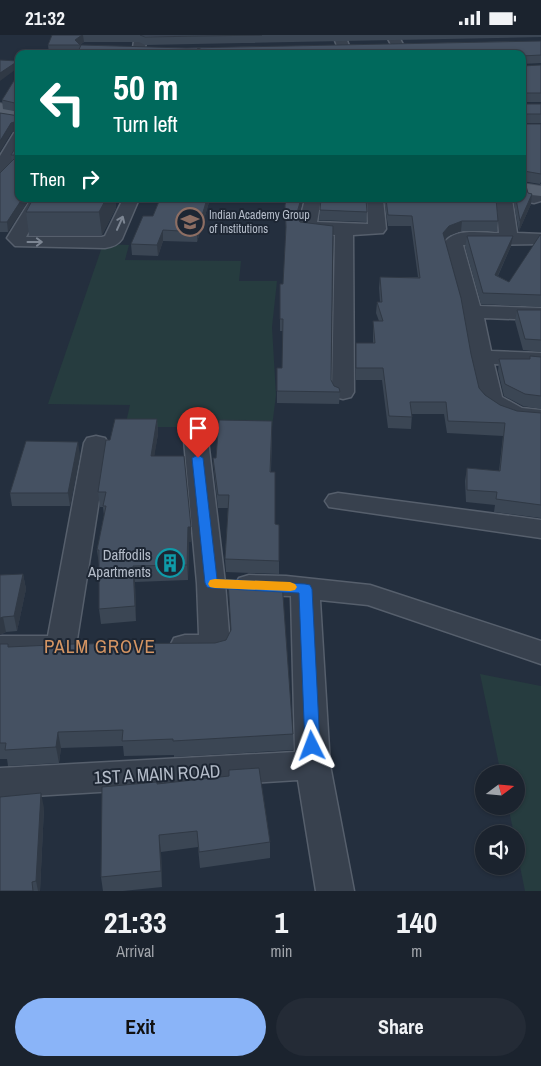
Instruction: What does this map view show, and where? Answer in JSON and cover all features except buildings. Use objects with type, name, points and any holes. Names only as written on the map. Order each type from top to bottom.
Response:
[{"type":"main road","points":[[0,104],[15,106]]},
{"type":"main road","points":[[0,108],[15,111]]},
{"type":"main road","points":[[0,115],[15,118]]},
{"type":"main road","points":[[0,122],[15,124]]},
{"type":"street","points":[[139,50],[140,35]]},
{"type":"street","points":[[339,35],[344,49]]},
{"type":"street","points":[[380,46],[416,46]]},
{"type":"street","points":[[0,169],[15,143]]},
{"type":"street","points":[[45,202],[16,238],[21,242],[105,243],[113,239],[130,202]]},
{"type":"street","points":[[312,202],[307,227],[344,230],[377,229],[374,202]]},
{"type":"street","points":[[504,202],[509,238]]},
{"type":"street","points":[[343,392],[344,230]]},
{"type":"street","points":[[541,239],[460,238],[453,243],[472,311],[491,399],[500,408],[516,415],[541,417]]},
{"type":"street","points":[[472,311],[541,314]]},
{"type":"street","points":[[482,357],[541,361]]},
{"type":"street","points":[[157,647],[215,647],[211,583],[196,441]]},
{"type":"street","points":[[61,647],[96,443]]},
{"type":"street","points":[[338,501],[541,529]]},
{"type":"street","points":[[211,583],[370,595],[541,653]]},
{"type":"street","points":[[305,589],[313,765],[335,891]]},
{"type":"street","points":[[0,647],[90,647]]},
{"type":"street","name":"1ST A MAIN ROAD","points":[[0,783],[313,765]]},
{"type":"green space","points":[[103,244],[129,245],[125,260],[241,261],[239,281],[277,281],[272,327],[276,395],[272,427],[125,427],[130,405],[48,404]]},
{"type":"green space","points":[[480,674],[541,686],[541,891],[525,891],[522,875],[525,875],[525,825],[512,825],[510,815],[525,815],[525,765],[499,765]]},
{"type":"slow traffic","points":[[215,584],[290,587]]},
{"type":"place","name":"Indian Academy Group of Institutions","points":[[190,222]]},
{"type":"place","name":"Daffodils Apartments","points":[[170,563]]},
{"type":"district","name":"PALM GROVE","points":[[100,646]]},
{"type":"route","points":[[198,458],[211,583],[286,586],[305,589],[312,746]]}]
